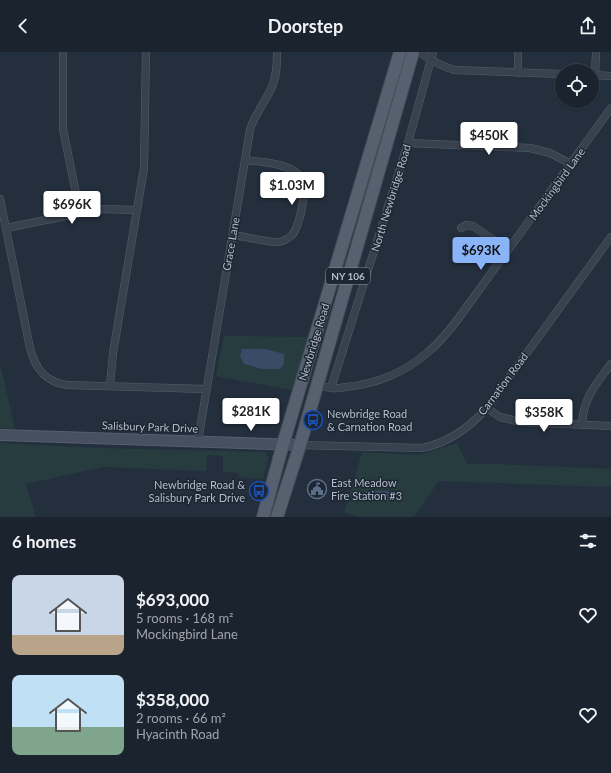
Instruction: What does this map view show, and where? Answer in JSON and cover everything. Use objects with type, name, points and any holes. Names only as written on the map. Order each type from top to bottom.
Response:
[{"type":"main road","name":"Newbridge Road","points":[[263,517],[283,444],[400,52]]},
{"type":"main road","name":"Newbridge Road","points":[[277,517],[300,444],[316,384],[414,52]]},
{"type":"main road","points":[[341,249],[355,253]]},
{"type":"main road","name":"Salisbury Park Drive","points":[[0,435],[300,444]]},
{"type":"street","points":[[63,52],[63,129],[80,213]]},
{"type":"street","points":[[110,386],[113,353],[145,156],[146,52]]},
{"type":"street","name":"Grace Lane","points":[[198,441],[250,130],[254,119],[273,84],[277,66],[277,52]]},
{"type":"street","points":[[420,52],[431,61],[442,67],[454,70],[555,74]]},
{"type":"street","name":"North Newbridge Road","points":[[331,388],[408,143],[433,52]]},
{"type":"street","points":[[518,52],[518,72]]},
{"type":"street","points":[[595,64],[596,52]]},
{"type":"street","points":[[599,76],[611,76]]},
{"type":"street","name":"Mockingbird Lane","points":[[316,384],[331,388],[356,386],[388,377],[414,363],[442,339],[611,108]]},
{"type":"street","points":[[408,143],[530,148],[550,153],[571,164]]},
{"type":"street","points":[[233,235],[278,242],[292,235],[297,228],[300,219],[304,187],[299,175],[287,166],[245,160]]},
{"type":"street","points":[[0,199],[30,348],[36,366],[48,378],[60,384],[206,389]]},
{"type":"street","points":[[6,228],[101,210],[136,210]]},
{"type":"street","points":[[461,228],[466,225],[473,226],[508,250]]},
{"type":"street","name":"Carnation Road","points":[[300,444],[422,448],[434,446],[453,437],[470,425],[487,408],[611,237]]},
{"type":"street","points":[[582,425],[583,412],[587,399],[591,391],[611,364]]},
{"type":"street","points":[[487,408],[500,416],[521,422],[611,426]]},
{"type":"green space","points":[[224,336],[313,337],[297,391],[216,376]]},
{"type":"green space","points":[[0,363],[15,429],[0,428]]},
{"type":"green space","points":[[0,443],[100,448],[266,452],[269,457],[263,479],[239,477],[239,473],[223,472],[223,456],[207,455],[206,471],[103,467],[26,484],[36,517],[0,517]]},
{"type":"green space","points":[[457,443],[467,464],[611,469],[611,487],[439,481],[414,517],[359,517],[344,513],[362,452],[419,455]]},
{"type":"water","points":[[242,349],[265,349],[284,354],[284,364],[280,369],[262,369],[244,364],[240,356]]},
{"type":"water","points":[[366,491],[386,491],[394,493],[393,499],[387,501],[376,501],[370,499]]},
{"type":"place","name":"Newbridge Road & Carnation Road","points":[[313,420]]},
{"type":"place","name":"East Meadow Fire Station #3","points":[[317,489]]},
{"type":"place","name":"Newbridge Road & Salisbury Park Drive","points":[[259,491]]}]
